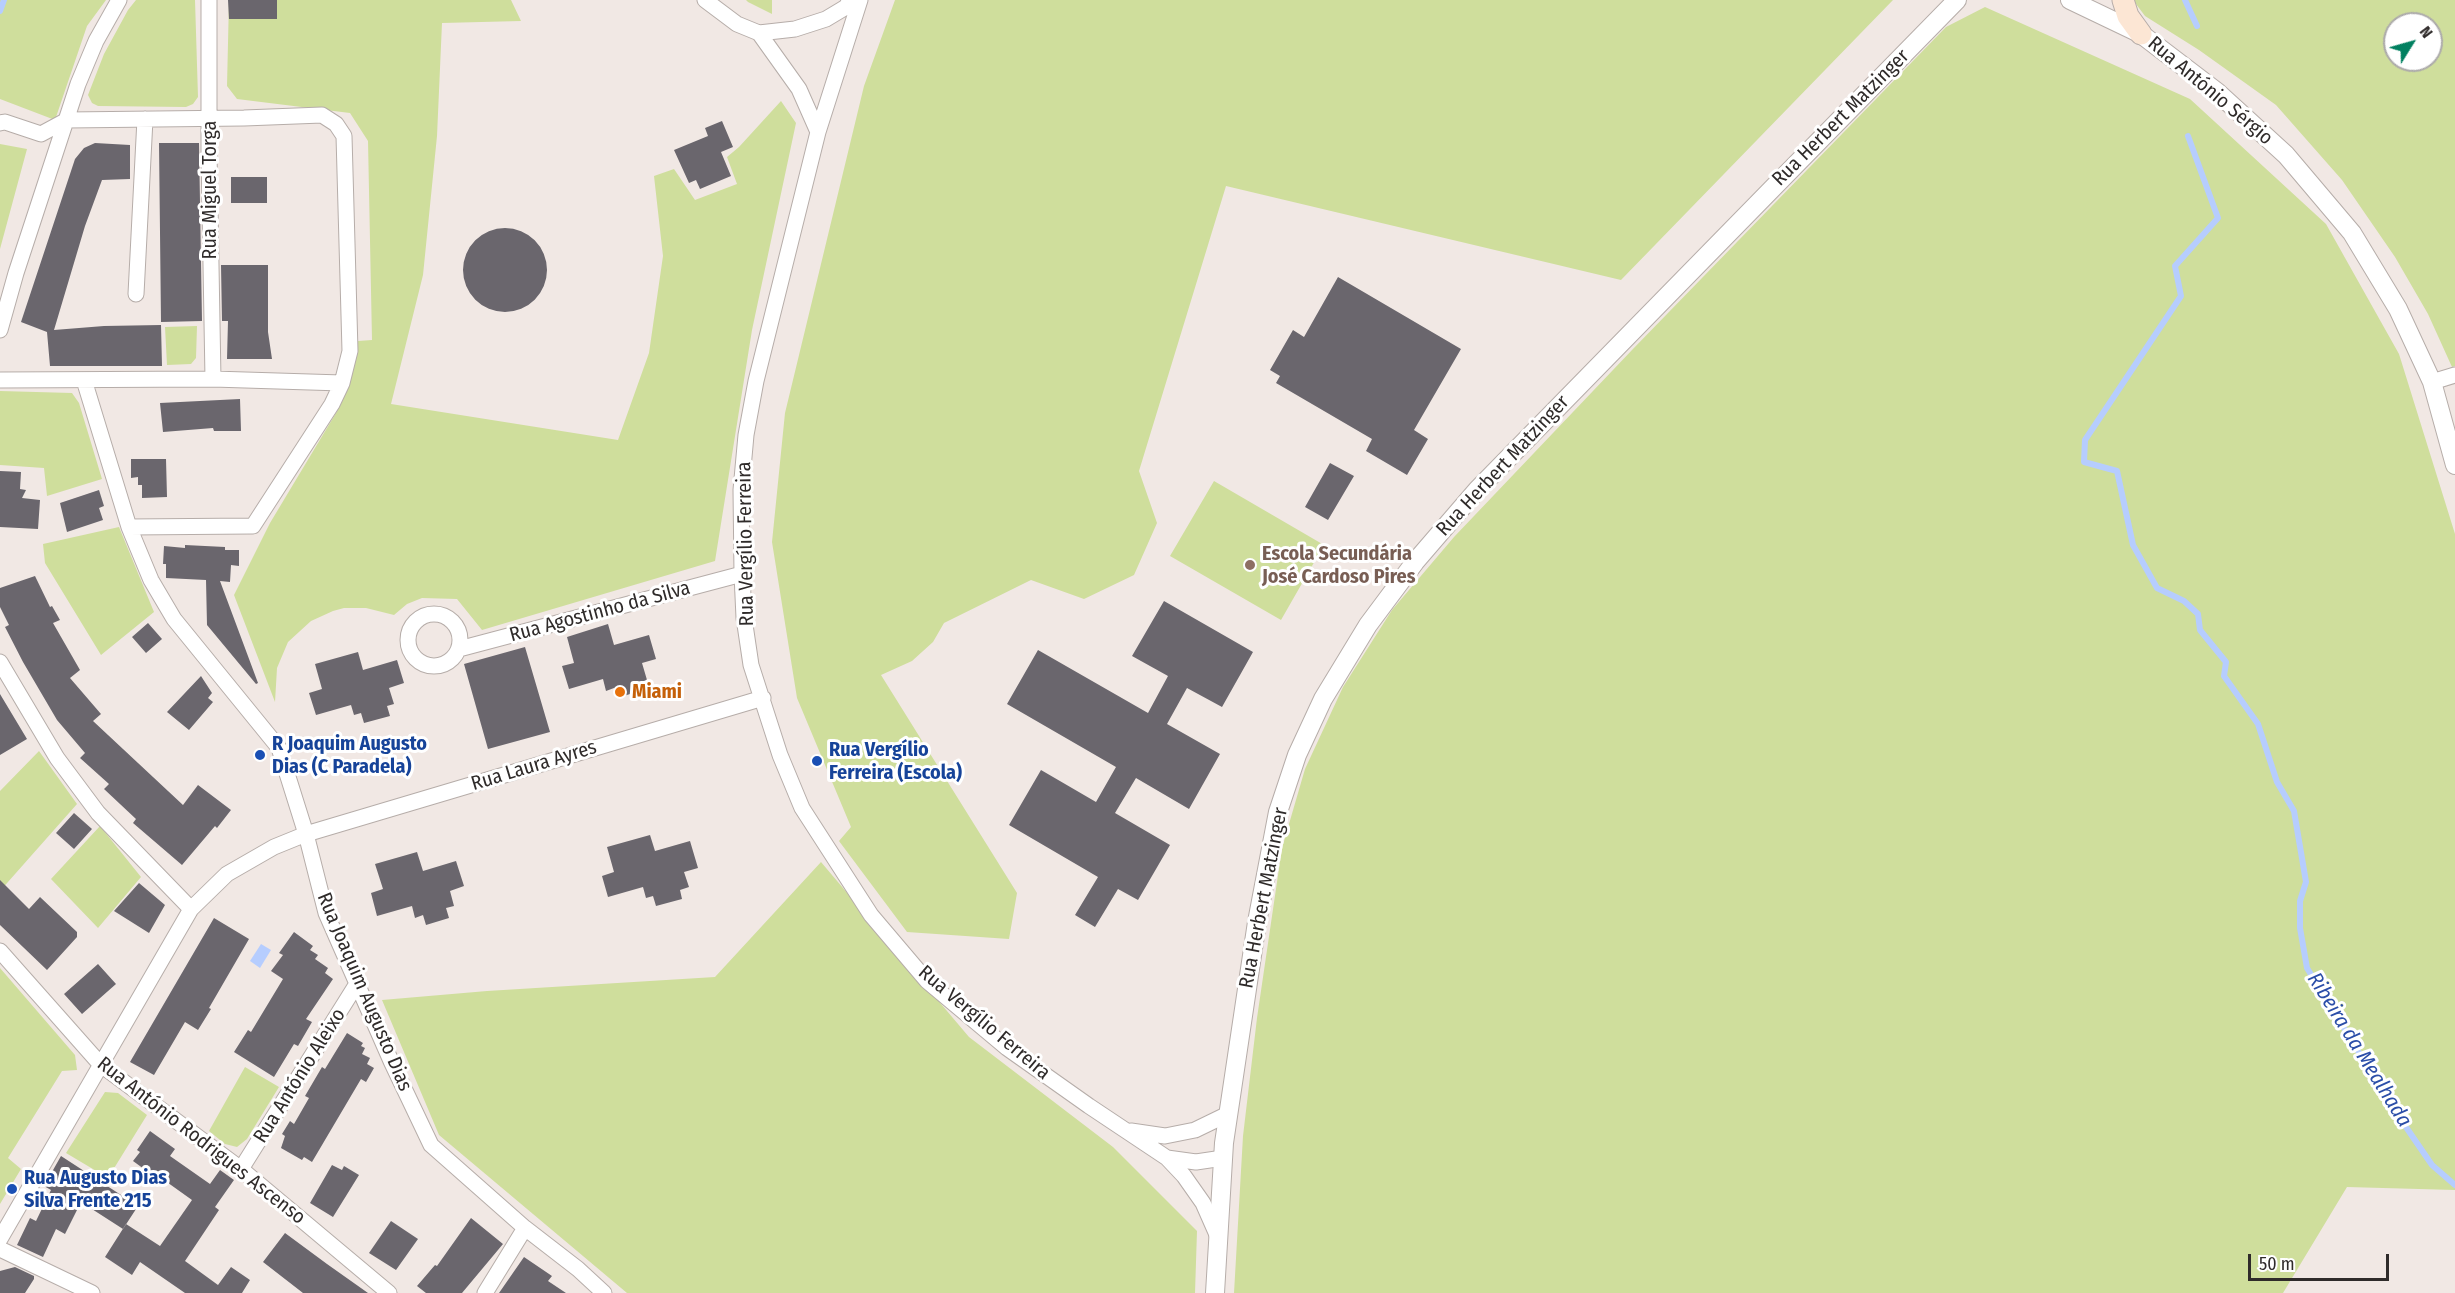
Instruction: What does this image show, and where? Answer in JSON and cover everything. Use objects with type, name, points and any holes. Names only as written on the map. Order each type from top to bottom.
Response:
[{"type":"main road","points":[[2123,0],[2128,16],[2141,34]]},
{"type":"street","points":[[0,330],[16,273],[78,84],[96,41],[119,0]]},
{"type":"street","name":"Rua Miguel Torga","points":[[209,0],[213,379]]},
{"type":"street","points":[[705,0],[737,24],[759,33],[795,29],[826,19],[846,7],[850,0]]},
{"type":"street","name":"Rua Vergílio Ferreira","points":[[860,0],[818,132],[784,276],[756,381],[746,435],[741,490],[741,574],[744,618],[751,665],[783,763],[802,808],[871,915],[927,981],[1007,1048],[1167,1158],[1184,1176],[1203,1203],[1218,1237]]},
{"type":"street","name":"Rua Herbert Matzinger","points":[[1215,1293],[1223,1158],[1257,922],[1278,812],[1297,756],[1323,699],[1368,625],[1415,562],[1478,490],[1957,0]]},
{"type":"street","name":"Rua António Sérgio","points":[[2070,0],[2141,34],[2217,92],[2286,155],[2352,232],[2398,309],[2432,382],[2455,465]]},
{"type":"street","points":[[759,33],[799,89],[818,132]]},
{"type":"street","points":[[0,123],[5,122],[41,134],[67,120],[322,115],[336,124],[344,136],[350,351],[342,383],[332,404],[253,526],[129,527]]},
{"type":"street","points":[[136,294],[146,119]]},
{"type":"street","points":[[2432,382],[2455,375]]},
{"type":"street","points":[[0,380],[213,379],[342,383]]},
{"type":"street","name":"Rua Joaquim Augusto Dias","points":[[84,380],[129,527],[151,580],[174,619],[279,748],[306,834],[326,913],[391,1061],[431,1145],[525,1228],[578,1269],[604,1293]]},
{"type":"street","name":"Rua Agostinho da Silva","points":[[459,649],[741,574]]},
{"type":"street","points":[[0,662],[57,758],[98,813],[191,909]]},
{"type":"street","name":"Rua Laura Ayres","points":[[0,1239],[191,909],[227,874],[274,847],[306,834],[763,699]]},
{"type":"street","name":"Rua António Rodrigues Ascenso","points":[[0,951],[100,1065],[241,1169],[389,1293]]},
{"type":"street","name":"Rua António Aleixo","points":[[241,1169],[358,982]]},
{"type":"street","name":"Rua Vergílio Ferreira","points":[[1128,1131],[1165,1136],[1195,1130],[1228,1114]]},
{"type":"street","name":"Rua Vergílio Ferreira","points":[[1167,1158],[1196,1162],[1223,1158]]},
{"type":"street","points":[[485,1293],[525,1228]]},
{"type":"street","points":[[0,1250],[92,1293]]},
{"type":"green space","points":[[0,0],[106,0],[87,26],[55,120],[0,99]]},
{"type":"green space","points":[[136,0],[195,0],[198,97],[193,104],[186,107],[98,106],[92,103],[88,95],[104,54]]},
{"type":"green space","points":[[229,0],[511,0],[521,21],[442,23],[437,136],[423,275],[391,404],[618,440],[649,353],[663,256],[654,176],[674,169],[695,200],[737,184],[727,157],[781,101],[796,123],[752,330],[715,561],[482,630],[457,599],[422,598],[407,604],[394,615],[366,608],[344,608],[333,611],[311,621],[288,642],[277,668],[275,702],[234,595],[270,523],[336,413],[357,356],[358,341],[372,340],[368,141],[350,113],[237,99],[227,86]]},
{"type":"green space","points":[[746,0],[772,0],[772,14],[748,2]]},
{"type":"green space","points":[[895,0],[1893,0],[1621,280],[1226,186],[1139,471],[1157,523],[1134,575],[1084,599],[1031,580],[944,623],[933,642],[912,661],[881,675],[1017,893],[1009,939],[907,932],[839,841],[851,827],[797,698],[772,542],[785,413],[864,86]]},
{"type":"green space","points":[[2133,0],[2455,0],[2455,366],[2452,367],[2428,314],[2395,257],[2342,180],[2276,105],[2199,50],[2145,16]]},
{"type":"green space","points":[[1985,7],[2190,99],[2326,224],[2399,354],[2455,534],[2455,1190],[2347,1187],[2283,1293],[1234,1293],[1243,1136],[1257,1018],[1282,848],[1305,769],[1343,687],[1392,610],[1454,537],[1946,27]]},
{"type":"green space","points":[[0,144],[27,149],[0,249]]},
{"type":"green space","points":[[197,326],[196,358],[191,364],[167,365],[165,327]]},
{"type":"green space","points":[[0,391],[72,393],[79,403],[102,479],[47,496],[44,468],[0,465]]},
{"type":"green space","points":[[1214,481],[1324,545],[1281,620],[1170,556]]},
{"type":"green space","points":[[119,527],[154,612],[101,655],[45,563],[43,544]]},
{"type":"green space","points":[[39,751],[77,804],[0,891],[0,791]]},
{"type":"green space","points":[[100,826],[141,877],[98,928],[51,879]]},
{"type":"green space","points":[[821,862],[969,1037],[1113,1147],[1197,1231],[1195,1293],[627,1293],[439,1135],[382,1000],[715,977]]},
{"type":"green space","points":[[0,968],[75,1055],[77,1070],[62,1071],[8,1158],[21,1169],[0,1204]]},
{"type":"green space","points":[[245,1067],[279,1087],[247,1139],[237,1147],[225,1144],[209,1131]]},
{"type":"green space","points":[[105,1092],[118,1093],[147,1115],[108,1178],[66,1153]]},
{"type":"water","points":[[261,944],[271,950],[260,968],[250,961]]},
{"type":"building","points":[[228,0],[277,0],[277,19],[229,19]]},
{"type":"building","points":[[722,121],[733,147],[721,152],[731,176],[700,189],[696,180],[689,183],[674,150],[708,136],[705,128]]},
{"type":"building","points":[[95,143],[130,145],[130,179],[102,180],[85,226],[54,330],[161,325],[162,366],[50,366],[47,332],[21,322],[75,159],[84,148]]},
{"type":"building","points":[[159,143],[199,143],[202,321],[161,322]]},
{"type":"building","points":[[231,177],[267,177],[267,203],[231,203]]},
{"type":"building","points":[[505,228],[521,231],[535,240],[544,254],[547,270],[544,286],[535,300],[521,309],[505,312],[489,309],[475,300],[466,286],[463,270],[466,254],[475,240],[489,231]]},
{"type":"building","points":[[221,265],[268,265],[268,332],[272,359],[227,359],[228,321],[222,321]]},
{"type":"building","points":[[1338,277],[1461,349],[1414,430],[1428,439],[1407,475],[1366,451],[1372,439],[1276,383],[1280,376],[1270,370],[1293,330],[1304,337]]},
{"type":"building","points":[[240,399],[241,431],[214,431],[213,428],[163,432],[160,403]]},
{"type":"building","points":[[131,459],[166,459],[167,497],[142,498],[142,485],[138,485],[138,477],[131,478]]},
{"type":"building","points":[[1330,463],[1354,476],[1328,520],[1305,507]]},
{"type":"building","points":[[0,471],[21,472],[20,489],[26,490],[22,498],[40,500],[38,529],[0,527]]},
{"type":"building","points":[[99,490],[104,506],[99,508],[103,520],[67,532],[60,503]]},
{"type":"building","points":[[185,545],[239,550],[239,566],[231,565],[230,582],[220,581],[258,683],[256,684],[207,625],[206,580],[166,578],[166,564],[163,564],[164,546],[185,548]]},
{"type":"building","points":[[35,576],[50,607],[52,606],[60,620],[53,623],[80,670],[70,678],[101,714],[93,721],[183,805],[198,785],[231,810],[182,865],[133,823],[136,819],[104,789],[109,784],[80,758],[85,753],[57,720],[5,627],[9,625],[0,607],[0,588]]},
{"type":"building","points":[[1164,601],[1253,652],[1222,707],[1187,688],[1167,724],[1220,754],[1189,809],[1136,778],[1115,813],[1170,845],[1138,900],[1118,889],[1095,927],[1075,915],[1098,877],[1009,825],[1041,770],[1096,802],[1116,767],[1007,704],[1038,650],[1148,713],[1168,676],[1132,656]]},
{"type":"building","points":[[148,623],[162,639],[146,653],[132,637]]},
{"type":"building","points":[[608,624],[614,645],[649,635],[656,659],[642,663],[647,680],[637,683],[640,691],[617,698],[614,688],[606,691],[603,679],[569,689],[562,666],[574,663],[567,637]]},
{"type":"building","points":[[525,647],[550,732],[488,749],[464,664]]},
{"type":"building","points":[[358,652],[363,670],[397,660],[404,683],[389,688],[394,704],[387,706],[390,716],[364,723],[361,713],[354,715],[351,705],[316,715],[309,693],[322,689],[315,664]]},
{"type":"building","points":[[201,676],[212,693],[208,698],[213,702],[189,730],[167,712]]},
{"type":"building","points":[[0,694],[27,739],[0,755]]},
{"type":"building","points":[[74,813],[92,829],[74,849],[56,833]]},
{"type":"building","points":[[650,835],[655,851],[690,841],[698,868],[684,872],[689,887],[680,890],[682,899],[656,906],[653,896],[646,898],[643,887],[608,897],[602,876],[614,872],[607,847]]},
{"type":"building","points":[[417,852],[423,871],[456,861],[464,886],[450,891],[454,906],[446,908],[449,918],[426,925],[423,915],[415,918],[412,906],[377,916],[371,893],[383,889],[375,864]]},
{"type":"building","points":[[0,880],[29,909],[40,897],[77,932],[77,937],[47,970],[0,925]]},
{"type":"building","points":[[139,883],[165,905],[149,933],[114,911]]},
{"type":"building","points":[[214,918],[249,939],[198,1030],[185,1022],[154,1075],[130,1062]]},
{"type":"building","points":[[294,932],[313,946],[310,950],[318,955],[315,959],[328,968],[325,973],[333,979],[306,1019],[312,1022],[298,1046],[294,1044],[274,1077],[234,1052],[248,1030],[251,1032],[283,979],[271,971],[283,955],[279,953]]},
{"type":"building","points":[[98,964],[116,984],[82,1014],[64,994]]},
{"type":"building","points":[[347,1033],[363,1043],[361,1046],[365,1048],[362,1054],[370,1058],[367,1064],[374,1068],[366,1082],[361,1079],[312,1162],[304,1157],[302,1160],[281,1148],[285,1136],[282,1134],[290,1121],[294,1124],[309,1098],[305,1096],[322,1067],[325,1069]]},
{"type":"building","points":[[150,1131],[175,1149],[170,1156],[210,1184],[220,1170],[234,1180],[215,1207],[219,1210],[185,1261],[218,1285],[231,1267],[250,1280],[242,1293],[185,1293],[140,1262],[132,1275],[105,1257],[126,1224],[160,1246],[192,1200],[133,1161],[140,1152],[137,1150]]},
{"type":"building","points":[[61,1156],[138,1206],[123,1229],[81,1202],[65,1234],[56,1229],[43,1257],[17,1245],[30,1218],[36,1221],[51,1190],[44,1186]]},
{"type":"building","points":[[332,1165],[342,1170],[344,1166],[359,1175],[333,1217],[310,1203]]},
{"type":"building","points":[[471,1218],[503,1244],[462,1293],[426,1293],[417,1286],[435,1265],[437,1266]]},
{"type":"building","points":[[391,1221],[418,1239],[396,1270],[369,1253]]},
{"type":"building","points":[[285,1233],[368,1293],[303,1293],[263,1262]]},
{"type":"building","points":[[524,1257],[552,1276],[548,1281],[566,1293],[499,1293]]},
{"type":"building","points":[[15,1267],[34,1276],[34,1279],[25,1293],[0,1293],[0,1271]]},
{"type":"waterway","points":[[0,11],[4,0]]},
{"type":"waterway","name":"Ribeira da Mealhada","points":[[2185,0],[2197,26]]},
{"type":"waterway","name":"Ribeira da Mealhada","points":[[2188,136],[2218,218],[2175,266],[2181,296],[2085,440],[2084,462],[2117,471],[2133,545],[2157,588],[2184,601],[2198,614],[2200,630],[2226,662],[2224,676],[2258,724],[2277,782],[2294,811],[2306,882],[2300,901],[2300,928],[2307,968],[2395,1111],[2432,1165],[2455,1185]]},
{"type":"place","name":"Escola Secundária José Cardoso Pires","points":[[1250,565]]},
{"type":"place","name":"Miami","points":[[620,692]]},
{"type":"place","name":"R Joaquim Augusto Dias (C Paradela)","points":[[260,755]]},
{"type":"place","name":"Rua Vergílio Ferreira (Escola)","points":[[817,761]]},
{"type":"place","name":"Rua Augusto Dias Silva Frente 215","points":[[12,1189]]}]
